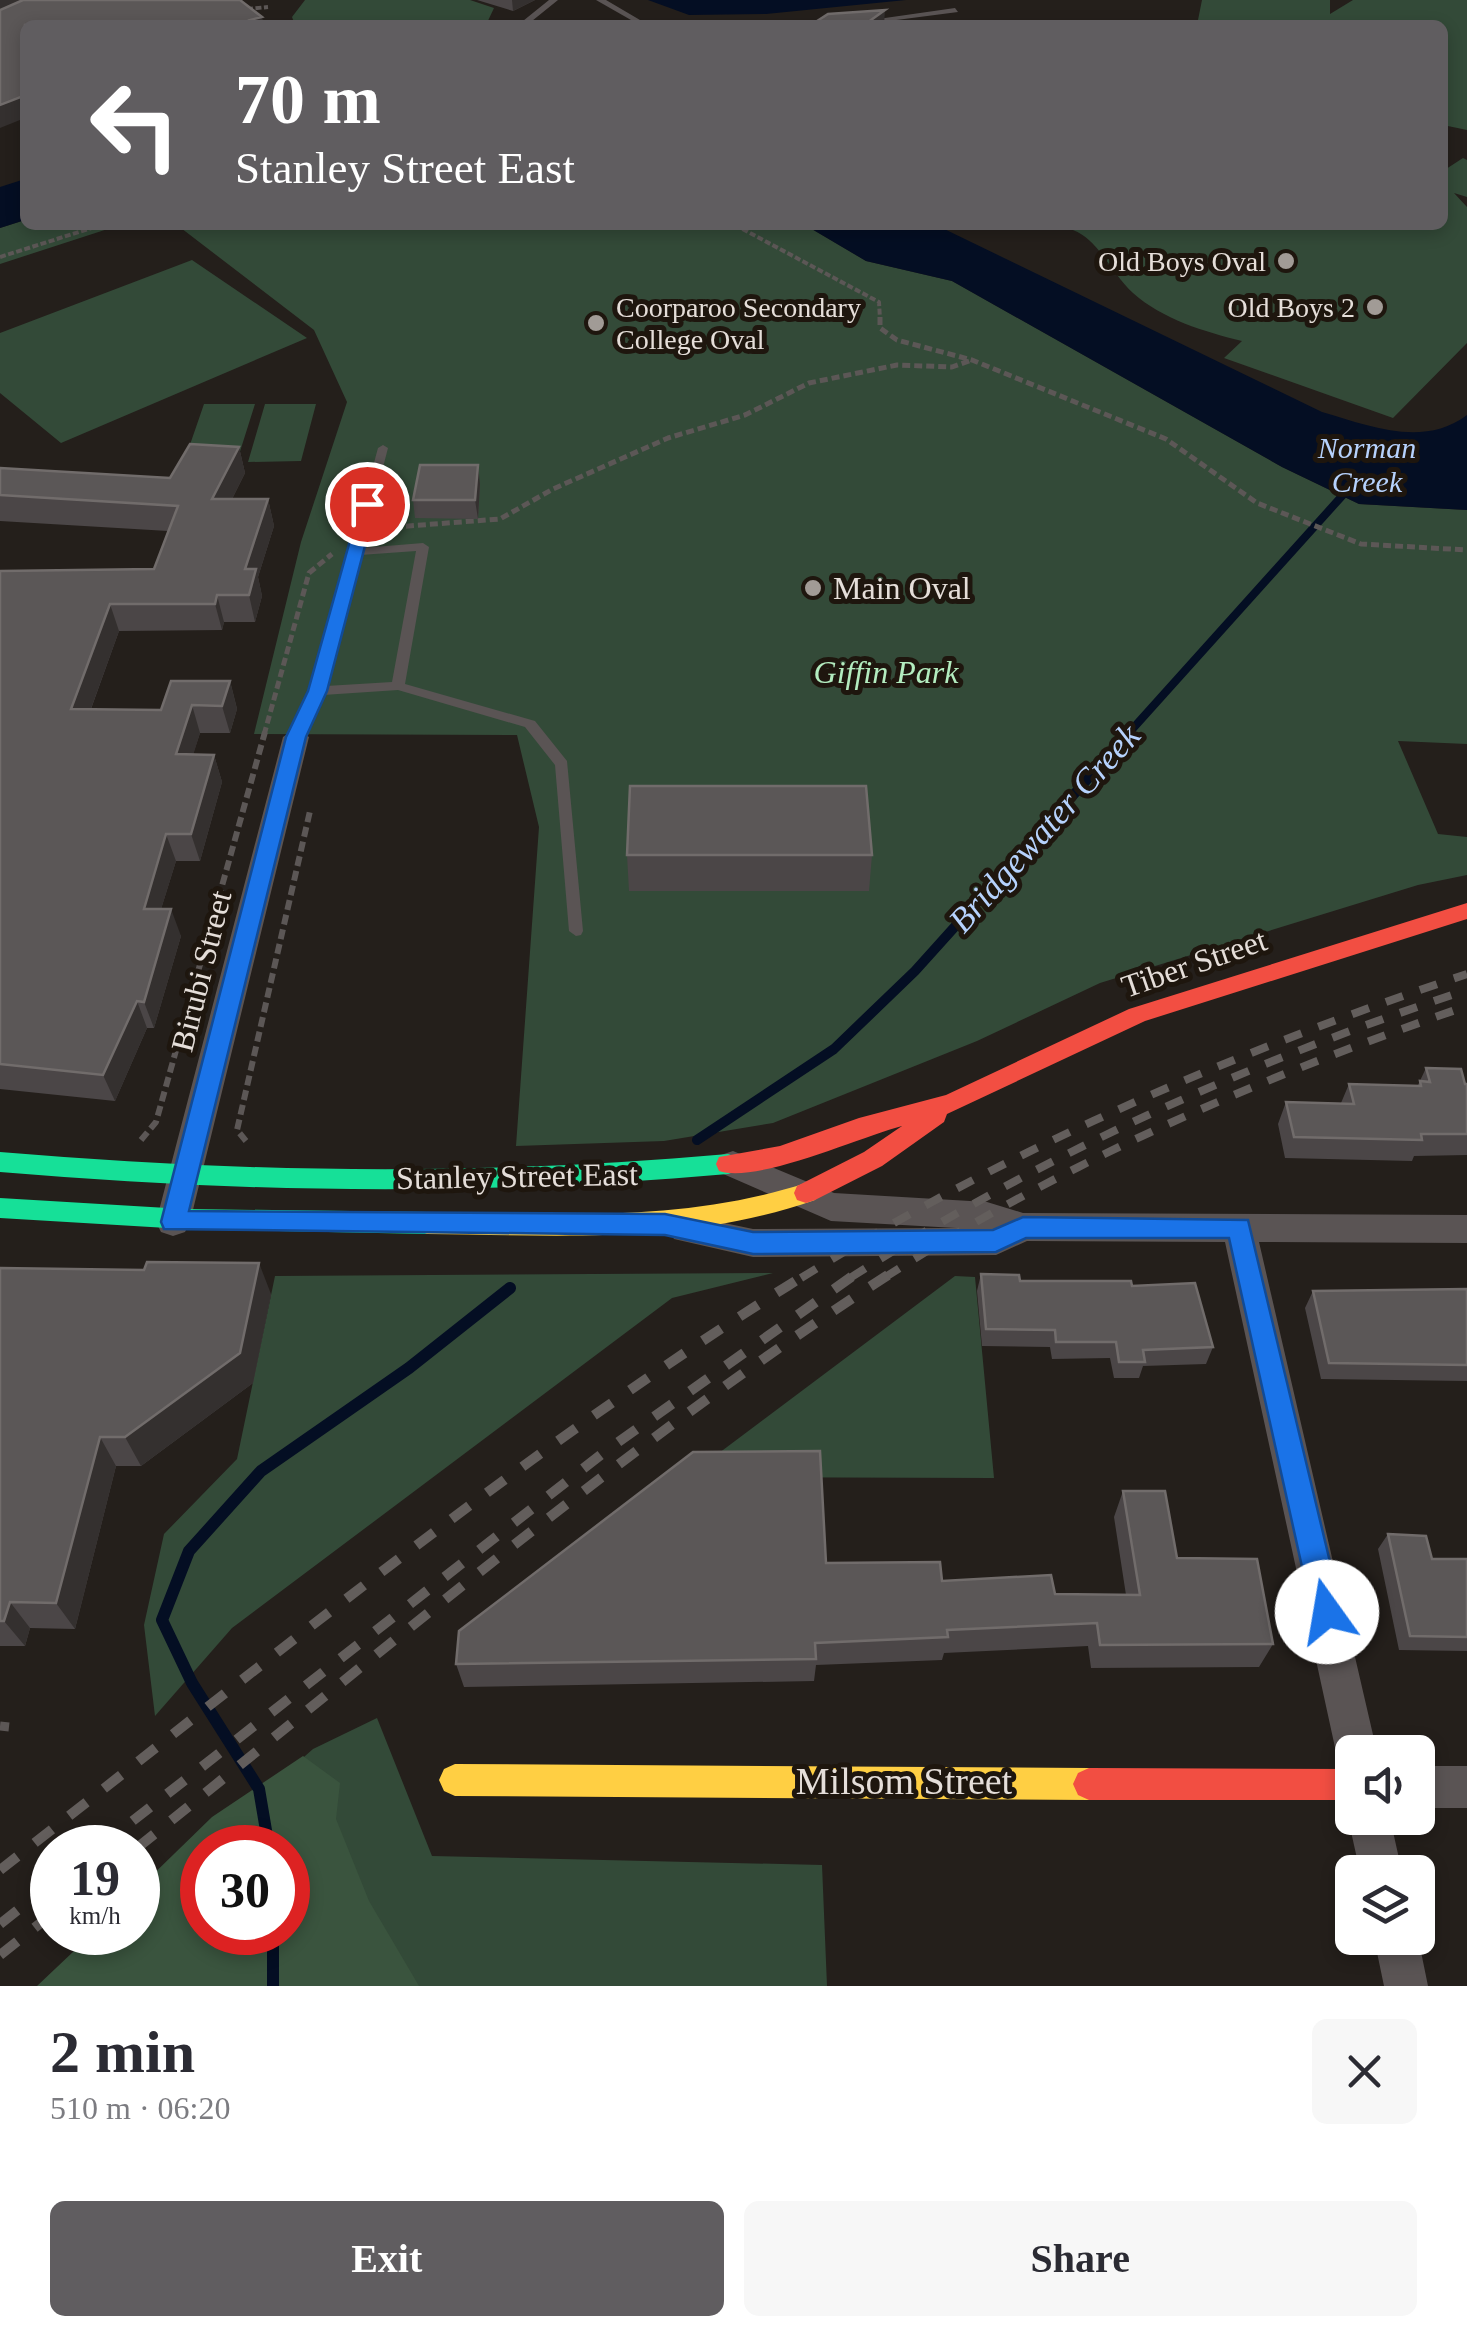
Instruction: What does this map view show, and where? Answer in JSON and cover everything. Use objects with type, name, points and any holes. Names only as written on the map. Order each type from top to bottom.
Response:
[{"type":"main road","name":"Tiber Street","points":[[733,1164],[780,1156],[859,1128],[952,1102],[1136,1016],[1198,992],[1467,911]]},
{"type":"main road","name":"Tiber Street","points":[[665,1224],[755,1210],[798,1196],[887,1153],[952,1102]]},
{"type":"main road","name":"Stanley Street East","points":[[0,1162],[186,1176],[598,1178],[733,1164]]},
{"type":"main road","name":"Stanley Street East","points":[[0,1208],[173,1222],[665,1224]]},
{"type":"main road","name":"Milsom Street","points":[[456,1780],[1335,1784]]},
{"type":"street","name":"Birubi Street","points":[[173,1222],[296,737]]},
{"type":"street","name":"Stanley Street East","points":[[733,1164],[798,1196],[850,1210],[988,1216],[1023,1228],[1467,1228]]},
{"type":"street","name":"Stanley Street East","points":[[665,1224],[753,1243],[996,1241],[1023,1228]]},
{"type":"street","points":[[1239,1228],[1353,1735]]},
{"type":"street","points":[[1435,1787],[1467,1787]]},
{"type":"street","points":[[1400,1955],[1406,1986]]},
{"type":"lane","points":[[528,20],[554,0]]},
{"type":"lane","points":[[600,0],[629,20]]},
{"type":"lane","points":[[879,20],[956,10]]},
{"type":"lane","points":[[296,737],[318,691],[383,448]]},
{"type":"lane","points":[[358,552],[424,547],[398,686]]},
{"type":"lane","points":[[318,691],[398,686],[530,724],[562,764],[576,931]]},
{"type":"path","points":[[230,11],[268,7]]},
{"type":"path","points":[[0,257],[85,230]]},
{"type":"path","points":[[744,230],[879,302],[880,328],[887,334],[972,360],[1166,439],[1257,503],[1375,547],[1467,550]]},
{"type":"path","points":[[142,1140],[156,1122],[308,573],[359,533],[408,523],[500,519],[553,489],[668,438],[745,415],[810,383],[896,365],[952,366],[972,360]]},
{"type":"path","points":[[246,1141],[237,1130],[314,793]]},
{"type":"green space","points":[[305,0],[470,0],[494,8],[488,20],[292,17]]},
{"type":"green space","points":[[1202,0],[1330,0],[1330,14],[1353,0],[1467,0],[1467,130],[1448,126],[1448,20],[1198,20]]},
{"type":"green space","name":"Old Boys Oval","points":[[1463,158],[1467,160],[1467,197],[1454,193],[1467,207],[1467,343],[1393,418],[1224,358],[1242,341],[1184,323],[1144,302],[1125,285],[1098,249],[1073,230],[1448,230],[1448,168]]},
{"type":"green space","points":[[20,222],[20,230],[105,230],[0,264],[0,228]]},
{"type":"green space","name":"Giffin Park","points":[[184,230],[813,230],[866,261],[952,281],[1282,467],[1359,504],[1467,510],[1467,744],[1398,741],[1438,834],[1467,837],[1467,875],[1418,885],[1100,983],[977,1041],[773,1123],[664,1141],[516,1146],[539,827],[517,735],[254,734],[301,542],[347,402],[314,330]]},
{"type":"green space","points":[[192,260],[307,338],[61,443],[0,393],[0,333]]},
{"type":"green space","points":[[204,404],[255,404],[237,461],[184,462]]},
{"type":"green space","points":[[265,404],[316,404],[301,461],[248,462]]},
{"type":"green space","points":[[773,1273],[672,1298],[232,1628],[155,1716],[144,1625],[164,1534],[237,1459],[275,1276]]},
{"type":"green space","points":[[955,1276],[975,1277],[994,1478],[687,1477]]},
{"type":"green space","points":[[377,1718],[432,1856],[822,1865],[827,1986],[42,1986],[97,1955],[160,1955],[160,1884],[180,1866],[180,1955],[310,1955],[310,1825],[227,1825],[313,1749]]},
{"type":"green space","points":[[303,1756],[340,1783],[336,1819],[369,1901],[419,1986],[37,1986],[70,1955],[160,1955],[160,1868],[180,1848],[180,1955],[310,1955],[310,1825],[204,1825]]},
{"type":"water","points":[[648,0],[906,0],[766,14],[689,15]]},
{"type":"water","points":[[20,181],[20,222],[0,228],[0,187]]},
{"type":"water","name":"Norman Creek","points":[[813,230],[946,230],[1322,412],[1359,423],[1414,432],[1450,425],[1467,415],[1467,510],[1359,504],[1282,467],[952,281],[866,261]]},
{"type":"building","points":[[23,0],[240,0],[262,17],[20,20],[20,97],[0,105],[0,10]]},
{"type":"building","points":[[885,10],[871,20],[819,20],[828,14]]},
{"type":"building","points":[[190,444],[239,447],[212,499],[268,499],[245,569],[256,569],[249,595],[217,595],[215,604],[110,604],[71,709],[161,710],[171,681],[230,681],[222,706],[192,705],[176,754],[214,755],[191,834],[166,834],[144,909],[171,909],[144,1002],[137,1001],[103,1075],[0,1064],[0,571],[154,569],[178,506],[0,495],[0,468],[170,478]]},
{"type":"building","points":[[420,465],[478,465],[475,500],[413,500]]},
{"type":"building","points":[[630,786],[866,786],[872,855],[627,855]]},
{"type":"building","points":[[1426,1068],[1461,1069],[1467,1084],[1467,1134],[1421,1134],[1422,1140],[1294,1137],[1286,1102],[1354,1104],[1349,1084],[1421,1086],[1420,1081],[1430,1082]]},
{"type":"building","points":[[147,1262],[259,1263],[240,1353],[125,1437],[100,1437],[56,1603],[10,1602],[4,1621],[0,1621],[0,1268],[144,1270]]},
{"type":"building","points":[[981,1274],[1019,1275],[1020,1281],[1131,1281],[1132,1286],[1195,1283],[1213,1347],[1143,1350],[1145,1362],[1119,1362],[1116,1342],[1056,1342],[1055,1330],[986,1329]]},
{"type":"building","points":[[1467,1289],[1467,1365],[1329,1363],[1313,1291]]},
{"type":"building","points":[[820,1451],[826,1563],[940,1562],[942,1581],[1051,1575],[1055,1594],[1140,1595],[1123,1491],[1165,1491],[1177,1558],[1257,1559],[1273,1644],[1100,1645],[1097,1623],[947,1630],[948,1637],[815,1643],[816,1659],[456,1664],[459,1631],[693,1452]]},
{"type":"building","points":[[1388,1534],[1426,1536],[1432,1559],[1467,1559],[1467,1637],[1410,1636]]},
{"type":"waterway","name":"Bridgewater Creek","points":[[1127,735],[1351,486]]},
{"type":"waterway","name":"Bridgewater Creek","points":[[697,1140],[834,1049],[915,971],[1130,732]]},
{"type":"waterway","name":"Bridgewater Creek","points":[[265,1825],[259,1789],[192,1683],[162,1620],[189,1551],[261,1471],[409,1368],[510,1288]]},
{"type":"waterway","name":"Bridgewater Creek","points":[[273,1955],[273,1986]]},
{"type":"railway","points":[[801,1278],[960,1187],[1125,1106],[1294,1036],[1467,974]]},
{"type":"railway","points":[[850,1278],[997,1191],[1149,1115],[1306,1048],[1467,990]]},
{"type":"railway","points":[[884,1278],[1023,1196],[1167,1124],[1316,1062],[1467,1006]]},
{"type":"railway","points":[[0,1870],[495,1487],[597,1413],[805,1275]]},
{"type":"railway","points":[[127,1825],[607,1450],[854,1275]]},
{"type":"railway","points":[[160,1829],[599,1480],[693,1409],[888,1275]]},
{"type":"railway","points":[[0,1924],[30,1900]]},
{"type":"railway","points":[[0,1955],[30,1931]]},
{"type":"traffic: fast","points":[[0,1162],[180,1176],[364,1181],[548,1177],[728,1164]]},
{"type":"traffic: fast","points":[[0,1208],[184,1219],[427,1223]]},
{"type":"traffic: slow","points":[[427,1223],[666,1223],[714,1218],[806,1193]]},
{"type":"traffic: slow","points":[[455,1780],[1089,1784]]},
{"type":"traffic: jam","points":[[728,1164],[781,1156],[859,1128],[952,1103],[1137,1015],[1467,911]]},
{"type":"traffic: jam","points":[[806,1193],[873,1159],[936,1115]]},
{"type":"traffic: jam","points":[[1089,1784],[1335,1785]]},
{"type":"place","name":"Old Boys Oval","points":[[1286,261]]},
{"type":"place","name":"Old Boys 2","points":[[1375,307]]},
{"type":"place","name":"Coorparoo Secondary College Oval","points":[[596,323]]},
{"type":"place","name":"Main Oval","points":[[813,588]]},
{"type":"route","points":[[367,504],[358,552],[318,691],[296,737],[173,1222],[665,1224],[753,1243],[996,1241],[1023,1228],[1239,1228],[1327,1612]]}]
